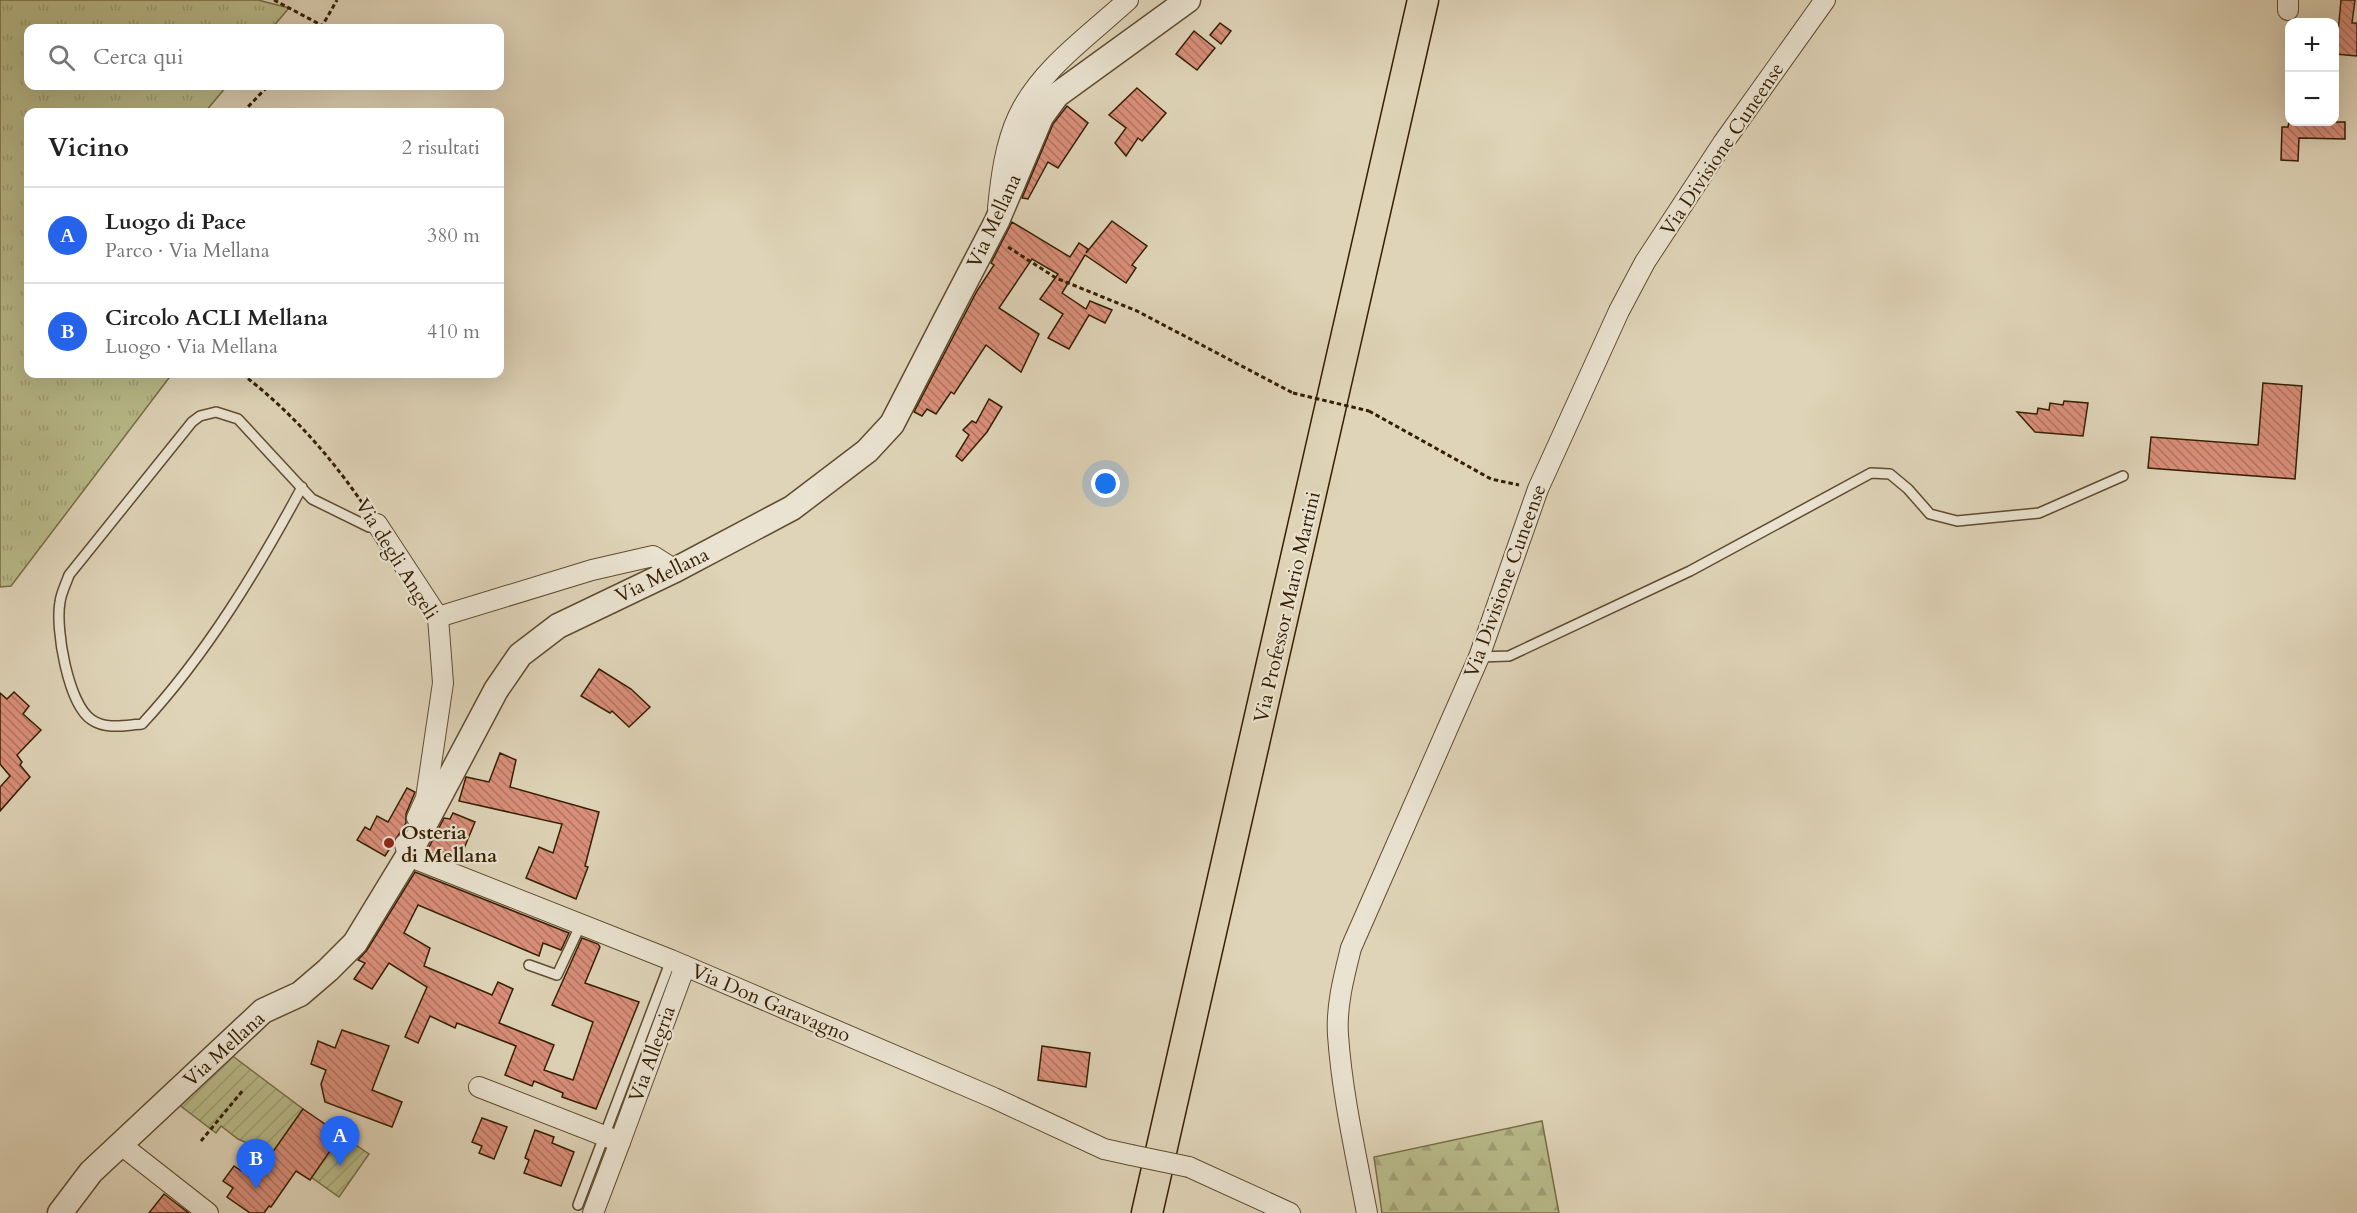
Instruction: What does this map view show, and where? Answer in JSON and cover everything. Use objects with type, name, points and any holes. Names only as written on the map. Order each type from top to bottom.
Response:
[{"type":"main road","name":"Via Professor Mario Martini","points":[[1148,1213],[1424,0]]},
{"type":"street","points":[[993,228],[1002,173],[1018,117],[1047,73],[1128,0]]},
{"type":"street","name":"Via Mellana","points":[[60,1213],[91,1172],[263,1011],[300,994],[355,943],[408,856],[496,690],[520,655],[558,626],[675,570],[792,508],[867,451],[892,424],[993,228],[1041,117],[1058,95],[1188,0]]},
{"type":"street","name":"Via Divisione Cuneense","points":[[1367,1213],[1338,1033],[1341,992],[1351,948],[1431,772],[1479,657],[1538,489],[1614,322],[1645,262],[1723,142],[1825,0]]},
{"type":"street","name":"Via degli Angeli","points":[[377,524],[438,617],[443,683],[436,742],[426,798],[404,845],[408,856]]},
{"type":"street","points":[[438,617],[592,570],[653,556],[675,570]]},
{"type":"street","name":"Via Don Garavagno","points":[[408,856],[678,963],[994,1098],[1104,1149],[1189,1167],[1290,1213]]},
{"type":"street","name":"Via Allegria","points":[[585,1209],[678,963]]},
{"type":"street","points":[[479,1087],[612,1140]]},
{"type":"street","points":[[120,1144],[208,1213]]},
{"type":"lane","points":[[302,487],[266,555],[170,694],[142,723],[112,727],[91,720],[78,705],[60,644],[60,602],[69,575],[192,422],[200,416],[216,412],[238,419],[302,487],[312,499],[369,527],[377,524]]},
{"type":"lane","points":[[1479,657],[1509,656],[1680,576],[1871,473],[1890,474],[1908,489],[1930,514],[1957,521],[2039,513],[2123,476]]},
{"type":"lane","points":[[529,964],[557,975],[581,924]]},
{"type":"path","points":[[274,0],[315,24]]},
{"type":"path","points":[[324,24],[336,0]]},
{"type":"path","points":[[247,108],[264,90]]},
{"type":"path","points":[[993,228],[1056,278],[1137,311],[1293,393],[1369,411],[1491,479],[1538,489]]},
{"type":"path","name":"Via degli Angeli","points":[[247,378],[303,428],[346,479],[377,524]]},
{"type":"path","points":[[201,1141],[244,1089]]},
{"type":"green space","points":[[0,0],[258,0],[289,8],[275,24],[24,24],[24,90],[224,90],[208,108],[24,108],[24,378],[169,378],[11,586],[0,587]]},
{"type":"green space","points":[[230,1054],[303,1109],[272,1154],[238,1139],[221,1126],[216,1133],[178,1104]]},
{"type":"green space","points":[[1542,1121],[1559,1213],[1382,1213],[1374,1157]]},
{"type":"green space","points":[[341,1135],[369,1154],[339,1197],[311,1177]]},
{"type":"building","points":[[2341,0],[2355,0],[2352,23],[2357,23],[2357,56],[2339,54]]},
{"type":"building","points":[[1220,23],[1231,31],[1221,44],[1210,35]]},
{"type":"building","points":[[1194,31],[1215,48],[1197,70],[1176,54]]},
{"type":"building","points":[[1137,88],[1166,113],[1142,141],[1138,138],[1126,156],[1115,143],[1126,128],[1109,115]]},
{"type":"building","points":[[1067,106],[1088,123],[1058,168],[1048,162],[1028,199],[1022,198],[1053,124]]},
{"type":"building","points":[[2339,122],[2345,122],[2345,139],[2299,138],[2298,161],[2281,160],[2282,127],[2339,126]]},
{"type":"building","points":[[1112,221],[1147,246],[1132,265],[1136,268],[1126,283],[1085,255],[1062,293],[1086,309],[1090,301],[1112,310],[1105,323],[1089,315],[1069,349],[1048,338],[1063,314],[1040,299],[1058,274],[1032,259],[999,308],[1039,334],[1021,372],[986,345],[954,394],[951,392],[936,414],[927,409],[922,416],[914,412],[977,291],[994,265],[991,263],[1012,222],[1070,257],[1079,243],[1088,249],[1086,253]]},
{"type":"building","points":[[2263,383],[2302,386],[2295,479],[2148,468],[2151,437],[2258,445]]},
{"type":"building","points":[[989,399],[1002,407],[987,432],[962,461],[956,456],[969,435],[963,430],[972,421],[976,423]]},
{"type":"building","points":[[2064,401],[2088,403],[2083,436],[2035,432],[2017,412],[2037,414],[2038,408],[2049,410],[2050,403],[2063,405]]},
{"type":"building","points":[[599,669],[631,689],[650,707],[629,727],[612,711],[610,713],[581,696]]},
{"type":"building","points":[[14,692],[29,706],[23,714],[41,730],[17,755],[22,762],[20,765],[30,777],[0,811],[0,787],[10,776],[0,764],[0,693],[7,699]]},
{"type":"building","points":[[500,753],[516,760],[510,787],[599,812],[585,866],[588,867],[576,899],[526,878],[539,847],[553,853],[562,824],[459,801],[466,777],[489,782]]},
{"type":"building","points":[[407,788],[415,792],[406,814],[406,823],[385,856],[357,840],[365,827],[370,830],[377,816],[388,822]]},
{"type":"building","points":[[453,813],[475,822],[458,863],[427,851],[444,818],[450,819]]},
{"type":"building","points":[[415,872],[569,933],[561,950],[543,943],[539,956],[418,905],[404,933],[430,948],[424,966],[492,995],[498,982],[513,989],[499,1023],[554,1045],[544,1070],[573,1080],[593,1022],[552,1005],[582,938],[598,944],[600,947],[585,983],[639,1002],[596,1109],[562,1097],[563,1093],[534,1081],[532,1086],[505,1075],[516,1046],[457,1023],[455,1028],[430,1016],[418,1043],[405,1037],[427,987],[389,963],[372,989],[354,979],[365,963],[358,960],[367,950]]},
{"type":"building","points":[[342,1030],[389,1046],[372,1090],[402,1102],[392,1127],[325,1102],[321,1084],[326,1070],[311,1064],[318,1041],[335,1048]]},
{"type":"building","points":[[1042,1046],[1090,1053],[1086,1087],[1038,1080]]},
{"type":"building","points":[[303,1109],[341,1135],[310,1180],[296,1171],[271,1207],[269,1206],[264,1213],[250,1213],[227,1197],[233,1188],[223,1181],[234,1166],[249,1176],[253,1170],[258,1173]]},
{"type":"building","points":[[482,1118],[507,1127],[494,1159],[479,1153],[482,1146],[472,1142]]},
{"type":"building","points":[[535,1130],[554,1137],[552,1143],[574,1152],[561,1186],[524,1173],[529,1160],[525,1158]]},
{"type":"building","points":[[164,1194],[173,1201],[189,1213],[149,1213]]},
{"type":"place","name":"Osteria di Mellana","points":[[389,843]]},
{"type":"place","name":"Luogo di Pace","points":[[340,1166]]},
{"type":"place","name":"Circolo ACLI Mellana","points":[[256,1189]]}]
